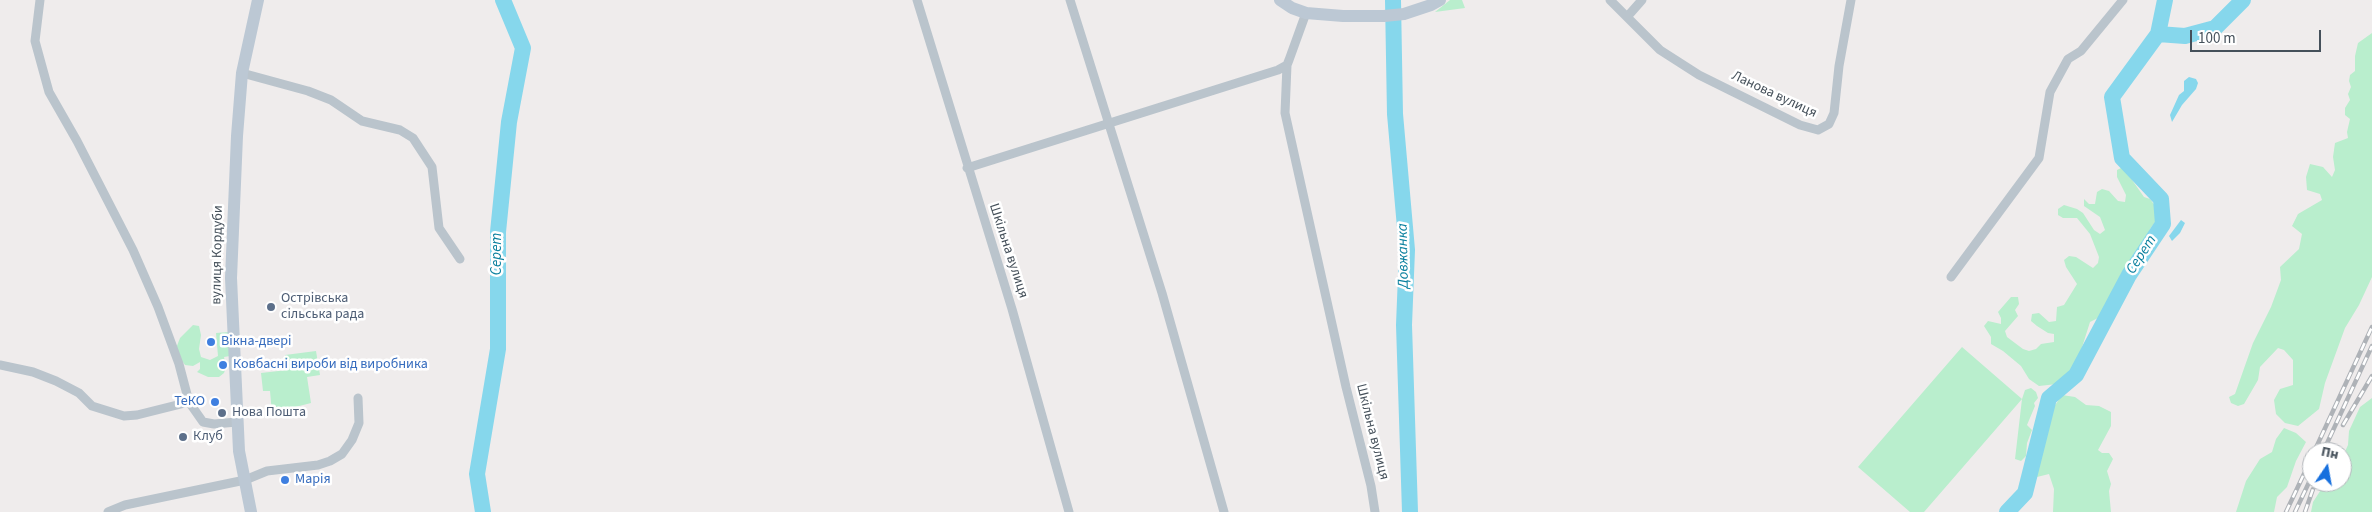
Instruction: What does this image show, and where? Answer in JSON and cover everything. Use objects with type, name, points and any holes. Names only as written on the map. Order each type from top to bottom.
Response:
[{"type":"street","points":[[40,0],[35,41],[48,92],[77,141],[133,250],[158,307],[179,364],[189,402],[203,422],[214,424],[237,422]]},
{"type":"street","name":"вулиця Кордуби","points":[[251,512],[239,452],[231,278],[236,136],[242,73],[258,0]]},
{"type":"street","name":"Шкільна вулиця","points":[[917,0],[1012,310],[1069,512]]},
{"type":"street","points":[[1070,0],[1162,293],[1224,512]]},
{"type":"street","points":[[1280,0],[1292,8],[1306,12],[1343,16],[1404,14],[1440,0]]},
{"type":"street","name":"Ланова вулиця","points":[[1610,0],[1660,50],[1699,75],[1800,125],[1818,130],[1829,124],[1834,113],[1839,66],[1851,0]]},
{"type":"street","points":[[1626,16],[1642,0]]},
{"type":"street","points":[[1951,277],[2038,158],[2050,92],[2068,58],[2081,51],[2123,0]]},
{"type":"street","name":"Шкільна вулиця","points":[[1306,12],[1287,65],[1285,113],[1346,387],[1371,486],[1375,512]]},
{"type":"street","points":[[967,168],[1287,65]]},
{"type":"street","points":[[242,73],[308,91],[331,100],[362,121],[400,130],[413,138],[432,167],[439,228],[460,258]]},
{"type":"street","points":[[0,365],[32,372],[56,381],[79,393],[92,406],[124,416],[137,415],[189,402]]},
{"type":"street","points":[[108,512],[125,505],[245,480],[267,471],[318,465],[342,454],[352,440],[359,424],[358,398]]},
{"type":"green space","points":[[1450,0],[1462,0],[1465,8],[1435,12]]},
{"type":"green space","points":[[2372,33],[2372,277],[2359,305],[2345,328],[2325,383],[2319,409],[2298,426],[2285,423],[2276,414],[2274,400],[2280,389],[2293,385],[2293,360],[2284,350],[2278,348],[2260,367],[2258,380],[2244,404],[2238,406],[2231,403],[2229,397],[2235,394],[2253,343],[2271,307],[2281,280],[2280,267],[2299,249],[2302,234],[2292,226],[2298,214],[2322,200],[2320,194],[2307,190],[2306,177],[2310,164],[2323,167],[2332,177],[2335,170],[2333,157],[2335,143],[2348,138],[2347,132],[2350,119],[2345,115],[2345,108],[2350,100],[2348,94],[2351,87],[2350,75],[2355,71],[2355,56],[2358,43]]},
{"type":"green space","points":[[2123,167],[2144,197],[2150,199],[2159,211],[2158,218],[2150,229],[2148,243],[2143,254],[2122,272],[2102,316],[2090,322],[2078,360],[2066,383],[2039,386],[2029,379],[2021,366],[1991,344],[1991,337],[1984,326],[1988,321],[2001,324],[1998,312],[2011,297],[2018,297],[2019,304],[2015,310],[2018,316],[2005,331],[2007,337],[2023,349],[2029,351],[2036,349],[2041,344],[2054,342],[2054,334],[2048,333],[2031,321],[2032,314],[2039,313],[2049,322],[2056,321],[2057,307],[2064,305],[2077,284],[2066,267],[2064,260],[2069,256],[2076,257],[2093,268],[2098,263],[2099,257],[2090,234],[2077,218],[2063,218],[2058,215],[2058,209],[2064,205],[2077,209],[2083,213],[2094,230],[2100,234],[2105,230],[2100,217],[2084,206],[2084,199],[2089,204],[2095,204],[2097,192],[2102,189],[2109,191],[2118,201],[2125,202],[2126,195],[2117,177],[2117,170]]},
{"type":"green space","points":[[193,325],[199,326],[201,357],[210,360],[218,356],[216,333],[229,332],[230,356],[224,357],[226,367],[224,373],[219,377],[208,377],[197,372],[200,369],[200,362],[193,366],[185,365],[175,351],[180,338]]},
{"type":"green space","points":[[1962,347],[2022,399],[1924,512],[1910,512],[1858,467]]},
{"type":"green space","points":[[316,351],[320,375],[307,377],[311,403],[272,413],[270,391],[263,391],[261,373],[287,370],[285,355]]},
{"type":"green space","points":[[2031,388],[2036,392],[2038,398],[2034,403],[2035,406],[2027,425],[2032,430],[2027,443],[2026,456],[2021,461],[2015,459],[2022,399],[2025,390]]},
{"type":"green space","points":[[2062,395],[2075,397],[2086,405],[2099,406],[2111,412],[2111,426],[2098,450],[2102,453],[2109,453],[2113,459],[2107,471],[2111,484],[2109,491],[2111,512],[2053,512],[2054,489],[2049,474],[2037,477],[2031,465],[2032,439]]},
{"type":"green space","points":[[2372,398],[2372,512],[2311,512],[2313,502],[2320,492],[2352,492],[2352,442],[2348,442],[2349,431],[2360,407]]},
{"type":"green space","points":[[2284,428],[2296,433],[2306,442],[2302,442],[2302,450],[2287,487],[2277,497],[2274,512],[2236,512],[2246,481],[2260,459],[2272,452],[2276,439]]},
{"type":"water","points":[[2189,77],[2196,79],[2198,83],[2196,89],[2182,105],[2172,122],[2170,115],[2179,95],[2184,91],[2184,81]]},
{"type":"water","points":[[2181,220],[2185,223],[2180,233],[2172,241],[2169,236]]},
{"type":"waterway","name":"Серет","points":[[483,512],[477,474],[498,349],[498,232],[509,122],[523,48],[503,0]]},
{"type":"waterway","name":"Довжанка","points":[[1393,0],[1395,114],[1407,250],[1404,325],[1410,512]]},
{"type":"waterway","points":[[2158,34],[2165,0]]},
{"type":"waterway","name":"Серет","points":[[2007,512],[2025,493],[2049,398],[2076,375],[2129,275],[2163,224],[2161,199],[2122,158],[2112,97],[2158,34],[2185,36],[2215,28],[2243,0]]},
{"type":"railway","points":[[2319,442],[2372,327]]},
{"type":"railway","points":[[2328,442],[2372,346]]},
{"type":"railway","points":[[2343,425],[2372,376]]},
{"type":"railway","points":[[2286,512],[2302,478]]},
{"type":"railway","points":[[2295,512],[2304,492]]},
{"type":"railway","points":[[2305,512],[2312,492]]},
{"type":"place","name":"Острівська сільська рада","points":[[271,307]]},
{"type":"place","name":"Вікна-двері","points":[[211,342]]},
{"type":"place","name":"Ковбасні вироби від виробника","points":[[223,365]]},
{"type":"place","name":"ТеКО","points":[[215,402]]},
{"type":"place","name":"Нова Пошта","points":[[222,413]]},
{"type":"place","name":"Клуб","points":[[183,437]]},
{"type":"place","name":"Марія","points":[[285,480]]}]
